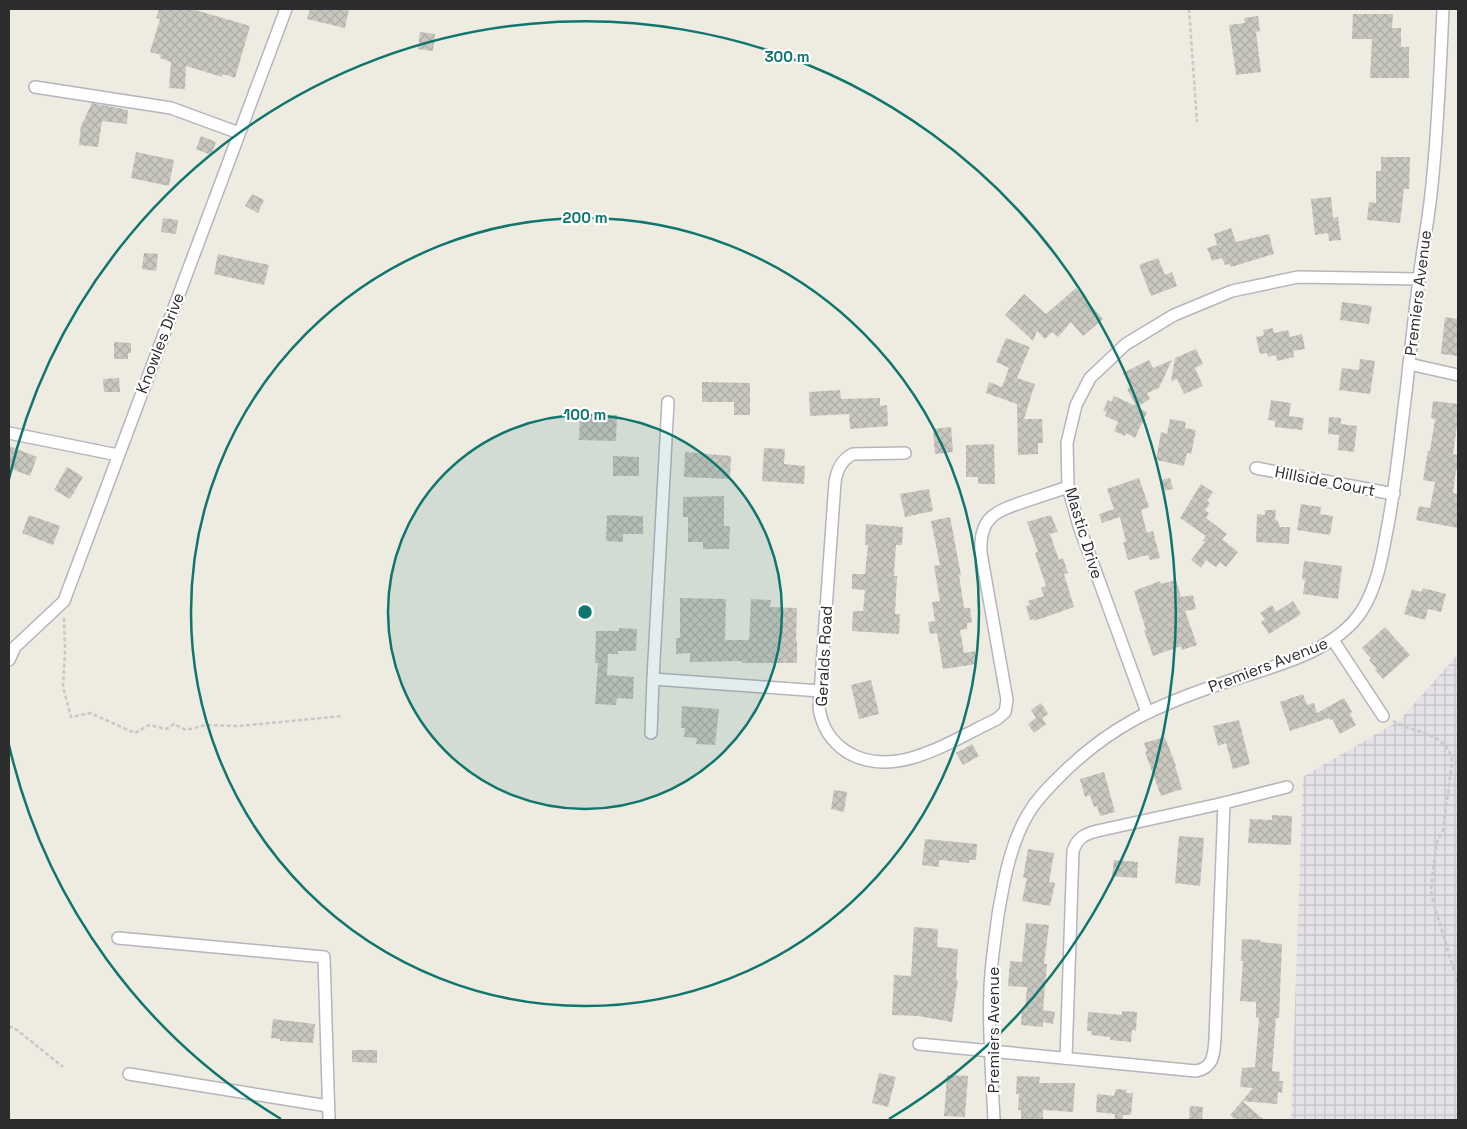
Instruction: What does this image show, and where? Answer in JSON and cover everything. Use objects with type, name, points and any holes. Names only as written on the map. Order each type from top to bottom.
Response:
[{"type":"street","name":"Knowles Drive","points":[[9,660],[12,645],[64,601],[286,9]]},
{"type":"street","name":"Premiers Avenue","points":[[994,1120],[990,1051],[990,984],[1002,888],[1013,844],[1028,813],[1039,797],[1069,767],[1122,725],[1187,695],[1313,651],[1333,640],[1359,615],[1369,598],[1381,565],[1394,494],[1432,176],[1443,9]]},
{"type":"street","points":[[35,87],[172,108],[239,133]]},
{"type":"street","name":"Mastic Drive","points":[[1147,712],[1079,526],[1068,487],[1067,443],[1076,405],[1090,378],[1126,344],[1166,320],[1232,292],[1298,278],[1419,279]]},
{"type":"street","points":[[1409,364],[1458,375]]},
{"type":"street","points":[[651,733],[668,402]]},
{"type":"street","points":[[9,433],[118,455]]},
{"type":"street","name":"Geralds Road","points":[[905,453],[852,454],[846,457],[837,472],[820,691],[821,720],[831,739],[839,747],[868,761],[903,760],[926,753],[1005,712],[1007,700],[981,553],[982,530],[990,517],[1000,510],[1068,487]]},
{"type":"street","name":"Hillside Court","points":[[1256,468],[1394,494]]},
{"type":"street","points":[[1333,640],[1383,716]]},
{"type":"street","points":[[653,679],[820,691]]},
{"type":"street","points":[[1066,1058],[1073,851],[1076,844],[1081,838],[1097,831],[1287,787]]},
{"type":"street","points":[[919,1044],[1196,1071],[1203,1070],[1212,1060],[1215,1039],[1224,803]]},
{"type":"street","points":[[118,938],[324,957],[329,1120]]},
{"type":"street","points":[[129,1074],[328,1106]]},
{"type":"path","points":[[1189,9],[1198,122]]},
{"type":"path","points":[[64,601],[65,650],[63,687],[71,717],[90,713],[135,733],[149,725],[166,730],[174,724],[186,730],[206,725],[239,726],[342,716]]},
{"type":"path","points":[[1383,716],[1403,727],[1439,740],[1450,751],[1452,762],[1444,820],[1441,836],[1437,842],[1431,891],[1458,984]]},
{"type":"path","points":[[9,1026],[17,1030],[63,1067]]},
{"type":"shaded area","points":[[1458,654],[1458,1120],[1291,1120],[1303,777],[1400,720]]},
{"type":"building","points":[[159,9],[192,9],[250,26],[235,78],[223,74],[222,77],[186,66],[185,89],[169,88],[171,62],[160,58],[161,55],[150,52],[160,19],[156,18]]},
{"type":"building","points":[[310,9],[349,9],[345,28],[307,19]]},
{"type":"building","points":[[1353,14],[1393,14],[1392,28],[1401,28],[1401,47],[1409,47],[1409,78],[1370,78],[1372,39],[1352,39]]},
{"type":"building","points":[[1258,16],[1260,31],[1256,32],[1261,72],[1236,75],[1229,25],[1245,23],[1244,18]]},
{"type":"building","points":[[420,32],[435,34],[433,51],[418,49]]},
{"type":"building","points":[[92,103],[128,110],[127,124],[102,121],[98,147],[79,145],[81,126]]},
{"type":"building","points":[[201,136],[216,142],[211,155],[196,149]]},
{"type":"building","points":[[136,152],[174,160],[169,186],[131,178]]},
{"type":"building","points":[[1381,157],[1410,157],[1409,189],[1404,189],[1400,223],[1367,220],[1369,202],[1376,203],[1376,171],[1381,171]]},
{"type":"building","points":[[252,194],[264,200],[258,213],[245,206]]},
{"type":"building","points":[[1331,197],[1333,218],[1338,217],[1341,240],[1329,241],[1328,233],[1315,235],[1311,199]]},
{"type":"building","points":[[163,218],[178,220],[176,234],[161,232]]},
{"type":"building","points":[[1231,228],[1236,242],[1269,234],[1274,254],[1231,267],[1229,264],[1225,265],[1222,258],[1212,261],[1207,248],[1217,245],[1214,234]]},
{"type":"building","points":[[144,253],[158,254],[156,271],[142,269]]},
{"type":"building","points":[[218,254],[269,265],[264,285],[214,274]]},
{"type":"building","points":[[1158,258],[1165,275],[1172,272],[1177,286],[1151,296],[1139,265]]},
{"type":"building","points":[[1076,288],[1103,319],[1083,336],[1071,322],[1058,337],[1052,332],[1045,339],[1037,331],[1033,341],[1005,315],[1024,294],[1046,314]]},
{"type":"building","points":[[1342,302],[1372,306],[1369,324],[1340,320]]},
{"type":"building","points":[[1445,317],[1458,319],[1458,356],[1441,354]]},
{"type":"building","points":[[1273,328],[1274,333],[1288,330],[1290,337],[1302,334],[1305,349],[1293,351],[1294,357],[1277,361],[1276,355],[1268,357],[1267,353],[1260,354],[1256,337],[1264,335],[1263,330]]},
{"type":"building","points":[[1006,338],[1030,347],[1017,378],[1035,384],[1024,419],[1042,419],[1043,443],[1038,443],[1038,454],[1018,455],[1017,404],[986,393],[989,382],[1002,387],[1009,368],[996,362]]},
{"type":"building","points":[[114,342],[131,343],[131,353],[128,353],[128,359],[114,359]]},
{"type":"building","points":[[1196,349],[1203,364],[1195,368],[1203,386],[1184,394],[1177,379],[1171,381],[1175,358]]},
{"type":"building","points":[[1360,359],[1375,361],[1370,394],[1339,390],[1342,368],[1359,370]]},
{"type":"building","points":[[1149,360],[1153,368],[1172,360],[1159,388],[1147,393],[1150,399],[1137,407],[1147,412],[1135,438],[1126,433],[1125,436],[1114,431],[1118,422],[1105,416],[1107,412],[1103,411],[1108,400],[1111,402],[1114,396],[1136,406],[1127,389],[1131,387],[1123,373]]},
{"type":"building","points":[[119,378],[120,392],[104,392],[103,379]]},
{"type":"building","points":[[702,382],[750,383],[750,415],[734,415],[734,402],[702,402]]},
{"type":"building","points":[[840,390],[841,399],[880,398],[880,406],[887,405],[888,426],[850,429],[849,414],[810,416],[809,392]]},
{"type":"building","points":[[1271,400],[1291,403],[1289,416],[1304,418],[1302,430],[1275,427],[1275,421],[1268,420]]},
{"type":"building","points":[[1433,401],[1458,404],[1453,454],[1458,455],[1458,470],[1456,470],[1453,493],[1458,494],[1458,528],[1416,520],[1419,506],[1430,508],[1435,482],[1423,480],[1435,419],[1431,418]]},
{"type":"building","points":[[580,414],[617,415],[616,441],[579,440]]},
{"type":"building","points":[[1329,417],[1341,418],[1341,424],[1357,426],[1354,452],[1338,450],[1339,435],[1328,434]]},
{"type":"building","points":[[1170,419],[1186,422],[1185,428],[1196,430],[1191,454],[1187,453],[1184,466],[1156,460],[1161,432],[1167,434]]},
{"type":"building","points":[[951,427],[953,452],[935,454],[933,429]]},
{"type":"building","points":[[994,444],[995,484],[978,484],[978,477],[966,477],[966,445]]},
{"type":"building","points":[[9,446],[37,457],[30,476],[9,468]]},
{"type":"building","points":[[764,448],[785,449],[784,464],[805,466],[804,484],[762,481]]},
{"type":"building","points":[[685,452],[731,456],[730,479],[684,477]]},
{"type":"building","points":[[613,456],[639,457],[639,476],[613,476]]},
{"type":"building","points":[[67,467],[83,477],[70,499],[54,490]]},
{"type":"building","points":[[1139,478],[1149,507],[1141,510],[1147,533],[1153,531],[1160,558],[1150,560],[1148,555],[1128,560],[1123,542],[1126,542],[1120,517],[1102,523],[1099,514],[1114,509],[1107,489]]},
{"type":"building","points":[[1170,478],[1173,489],[1163,491],[1160,480]]},
{"type":"building","points":[[1201,484],[1213,492],[1207,501],[1210,503],[1205,510],[1209,513],[1206,518],[1227,534],[1222,539],[1238,552],[1226,567],[1220,562],[1216,567],[1206,560],[1201,568],[1191,560],[1205,542],[1202,541],[1206,536],[1180,518]]},
{"type":"building","points":[[929,489],[933,511],[905,517],[900,494]]},
{"type":"building","points":[[724,496],[724,526],[730,526],[729,549],[703,549],[703,542],[688,542],[688,517],[683,517],[683,497]]},
{"type":"building","points":[[1301,504],[1321,507],[1320,514],[1333,516],[1330,535],[1297,530]]},
{"type":"building","points":[[1265,510],[1276,510],[1275,519],[1280,527],[1290,527],[1289,544],[1256,542],[1257,514],[1265,515]]},
{"type":"building","points":[[29,515],[60,526],[53,545],[22,533]]},
{"type":"building","points":[[607,515],[643,516],[643,534],[623,534],[623,542],[606,541]]},
{"type":"building","points":[[1051,515],[1058,532],[1050,534],[1059,560],[1063,558],[1068,573],[1064,574],[1074,607],[1034,621],[1034,619],[1030,620],[1026,606],[1030,605],[1028,601],[1044,596],[1041,588],[1046,586],[1035,553],[1038,552],[1027,522]]},
{"type":"building","points":[[950,517],[961,575],[959,575],[964,608],[970,608],[972,622],[967,623],[967,629],[960,630],[964,653],[975,651],[977,664],[943,669],[937,633],[930,634],[928,622],[935,621],[932,602],[940,601],[934,566],[940,565],[931,521]]},
{"type":"building","points":[[866,524],[903,527],[902,545],[896,545],[894,576],[897,576],[895,614],[900,614],[899,634],[852,631],[853,611],[863,611],[865,590],[852,589],[852,574],[865,574],[868,545],[865,545]]},
{"type":"building","points":[[1304,561],[1342,566],[1338,599],[1303,594],[1305,580],[1302,579]]},
{"type":"building","points":[[1176,580],[1181,597],[1193,595],[1196,609],[1185,611],[1197,645],[1182,650],[1181,646],[1153,656],[1134,591],[1160,581],[1161,584]]},
{"type":"building","points":[[1423,588],[1446,594],[1441,612],[1428,609],[1425,620],[1404,614],[1412,589],[1421,592]]},
{"type":"building","points":[[680,598],[726,599],[725,640],[749,640],[751,599],[771,600],[770,607],[797,608],[797,663],[690,662],[690,653],[676,654],[676,638],[680,638]]},
{"type":"building","points":[[1293,601],[1301,614],[1269,634],[1261,622],[1265,619],[1260,613],[1272,605],[1276,612]]},
{"type":"building","points":[[1385,627],[1410,655],[1383,679],[1375,670],[1377,669],[1362,648]]},
{"type":"building","points":[[619,628],[637,629],[636,651],[618,651],[618,654],[608,654],[607,675],[634,677],[633,699],[617,698],[616,705],[595,704],[598,663],[595,663],[596,631],[619,631]]},
{"type":"building","points":[[871,680],[879,714],[859,719],[851,685]]},
{"type":"building","points":[[1303,694],[1307,705],[1314,703],[1317,713],[1344,698],[1352,712],[1350,714],[1356,725],[1340,734],[1332,719],[1330,720],[1329,718],[1290,731],[1280,702]]},
{"type":"building","points":[[1041,703],[1048,714],[1042,718],[1046,724],[1034,733],[1028,724],[1036,718],[1031,710]]},
{"type":"building","points":[[682,706],[719,709],[715,745],[696,744],[697,738],[684,737],[685,728],[681,728]]},
{"type":"building","points":[[1239,720],[1250,764],[1233,769],[1226,743],[1218,746],[1213,726]]},
{"type":"building","points":[[1165,737],[1182,789],[1161,796],[1145,752],[1147,751],[1144,743]]},
{"type":"building","points":[[972,744],[979,756],[963,765],[956,753]]},
{"type":"building","points":[[1104,772],[1115,812],[1100,816],[1097,806],[1094,807],[1090,795],[1085,797],[1080,779]]},
{"type":"building","points":[[834,790],[847,792],[844,812],[831,809]]},
{"type":"building","points":[[1272,815],[1292,816],[1291,845],[1248,843],[1250,819],[1272,820]]},
{"type":"building","points":[[1179,836],[1204,838],[1200,886],[1175,883]]},
{"type":"building","points":[[925,839],[977,844],[976,860],[969,860],[969,863],[939,860],[939,867],[922,865]]},
{"type":"building","points":[[1028,849],[1054,853],[1049,882],[1055,883],[1050,906],[1022,901],[1027,878],[1023,878]]},
{"type":"building","points":[[1114,860],[1138,862],[1137,878],[1112,876]]},
{"type":"building","points":[[1026,923],[1049,925],[1044,964],[1047,964],[1043,1010],[1055,1012],[1053,1024],[1043,1022],[1043,1027],[1021,1025],[1022,1009],[1025,1009],[1027,987],[1008,986],[1010,961],[1022,962]]},
{"type":"building","points":[[914,927],[938,929],[937,947],[958,949],[956,980],[958,980],[952,1022],[918,1016],[892,1015],[894,975],[911,976]]},
{"type":"building","points":[[1242,939],[1282,944],[1279,1018],[1276,1018],[1272,1071],[1280,1072],[1279,1081],[1283,1081],[1282,1093],[1278,1092],[1277,1104],[1242,1101],[1264,1120],[1236,1120],[1230,1115],[1253,1088],[1240,1087],[1242,1068],[1255,1067],[1259,1018],[1256,1017],[1256,1002],[1240,1001],[1243,961],[1241,961]]},
{"type":"building","points":[[1122,1011],[1137,1012],[1136,1031],[1132,1030],[1131,1042],[1110,1040],[1110,1037],[1091,1035],[1092,1031],[1087,1031],[1088,1012],[1122,1015]]},
{"type":"building","points":[[273,1019],[315,1024],[313,1043],[280,1041],[280,1039],[271,1038]]},
{"type":"building","points":[[352,1050],[377,1050],[377,1063],[352,1062]]},
{"type":"building","points":[[879,1073],[896,1077],[888,1107],[872,1103]]},
{"type":"building","points":[[947,1075],[968,1076],[965,1117],[944,1116]]},
{"type":"building","points":[[1017,1076],[1040,1077],[1039,1083],[1075,1083],[1073,1112],[1043,1110],[1043,1120],[1021,1120],[1021,1110],[1018,1110],[1019,1094],[1016,1094]]},
{"type":"building","points":[[1116,1089],[1127,1090],[1126,1093],[1133,1093],[1131,1115],[1123,1115],[1122,1120],[1114,1120],[1115,1114],[1096,1112],[1097,1094],[1114,1096]]},
{"type":"building","points":[[1190,1106],[1203,1107],[1202,1120],[1189,1120]]}]
